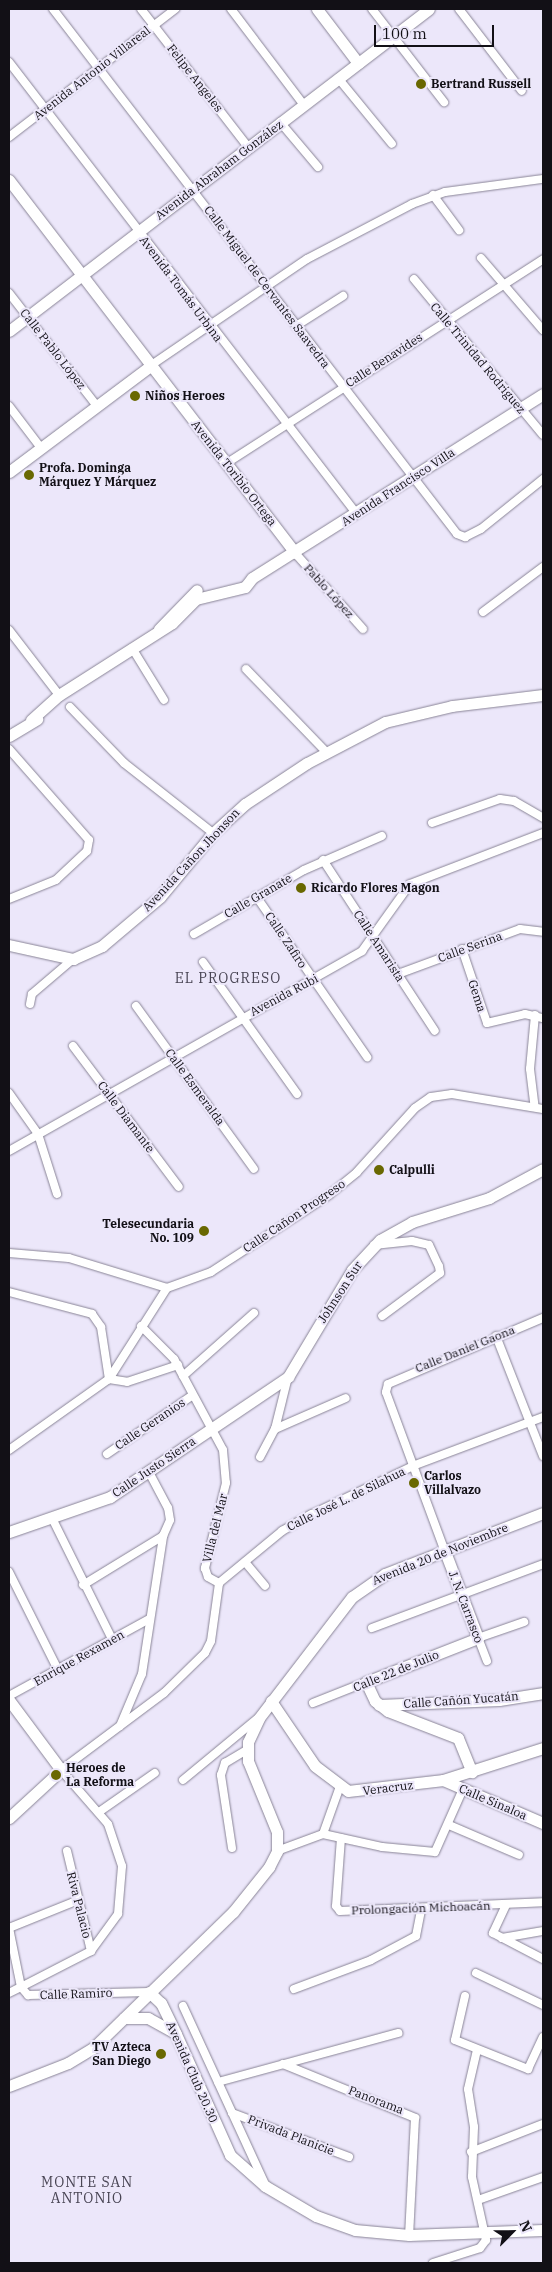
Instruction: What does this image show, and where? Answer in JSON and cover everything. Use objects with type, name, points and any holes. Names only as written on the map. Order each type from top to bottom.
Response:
[{"type":"street","name":"Calle Miguel de Cervantes Saavedra","points":[[53,9],[100,67],[456,534],[465,537],[543,479]]},
{"type":"street","name":"Felipe Angeles","points":[[141,9],[248,147]]},
{"type":"street","name":"Avenida Antonio Villareal","points":[[9,137],[175,9]]},
{"type":"street","points":[[231,9],[304,104]]},
{"type":"street","points":[[316,9],[358,64]]},
{"type":"street","points":[[372,9],[444,102]]},
{"type":"street","name":"Avenida Abraham González","points":[[9,331],[429,9]]},
{"type":"street","points":[[459,9],[522,90]]},
{"type":"street","name":"Avenida Tomás Urbina","points":[[9,62],[208,324],[356,513]]},
{"type":"street","points":[[338,78],[392,144]]},
{"type":"street","points":[[280,122],[318,167]]},
{"type":"street","points":[[9,472],[208,324],[324,249],[433,195],[543,179]]},
{"type":"street","name":"Avenida Toribio Ortega","points":[[9,180],[80,276],[295,553]]},
{"type":"street","points":[[433,195],[459,230]]},
{"type":"street","points":[[481,258],[543,330]]},
{"type":"street","name":"Calle Benavides","points":[[227,463],[445,320],[543,259]]},
{"type":"street","name":"Calle Trinidad Rodriguez","points":[[414,279],[445,320],[543,435]]},
{"type":"street","name":"Calle Pablo López","points":[[9,293],[97,406]]},
{"type":"street","points":[[296,326],[344,296]]},
{"type":"street","name":"Avenida Francisco Villa","points":[[31,720],[59,695],[111,663],[159,629],[197,590],[252,578],[295,553],[543,394]]},
{"type":"street","points":[[9,406],[41,448]]},
{"type":"street","name":"Pablo López","points":[[295,553],[363,629]]},
{"type":"street","points":[[484,612],[543,567]]},
{"type":"street","points":[[9,630],[59,695]]},
{"type":"street","points":[[132,648],[164,700]]},
{"type":"street","name":"Avenida Francisco Villa","points":[[9,736],[107,671],[111,663]]},
{"type":"street","points":[[246,669],[326,753]]},
{"type":"street","name":"Avenida Cañon Jhonson","points":[[73,959],[102,946],[160,897],[213,833],[262,791],[326,753],[403,715],[543,695]]},
{"type":"street","points":[[70,707],[124,764],[213,833]]},
{"type":"street","points":[[9,749],[89,840],[87,851],[56,880],[9,898]]},
{"type":"street","points":[[432,823],[500,799],[514,801],[543,818]]},
{"type":"street","name":"Avenida Rubi","points":[[9,1151],[244,1017],[313,980],[375,939],[410,884],[543,833]]},
{"type":"street","name":"Calle Granate","points":[[194,934],[256,896],[323,860],[382,836]]},
{"type":"street","name":"Calle Amarista","points":[[323,860],[435,1031]]},
{"type":"street","name":"Calle Zafiro","points":[[256,896],[367,1057]]},
{"type":"street","name":"Calle Serina","points":[[398,974],[520,929],[543,932]]},
{"type":"street","points":[[9,945],[73,959]]},
{"type":"street","name":"Gema","points":[[462,949],[487,1023],[535,1015]]},
{"type":"street","points":[[30,1004],[32,994],[73,959]]},
{"type":"street","points":[[203,962],[297,1094]]},
{"type":"street","name":"Calle Esmeralda","points":[[136,1006],[254,1169]]},
{"type":"street","points":[[541,1108],[530,1070],[535,1015],[543,1018]]},
{"type":"street","name":"Calle Diamante","points":[[73,1046],[179,1187]]},
{"type":"street","points":[[9,1093],[38,1134],[57,1194]]},
{"type":"street","name":"Calle Cañon Progreso","points":[[167,1288],[211,1272],[329,1195],[357,1172],[415,1108],[432,1097],[452,1094],[541,1108]]},
{"type":"street","name":"Johnson Sur","points":[[260,1457],[275,1429],[288,1378],[352,1270],[374,1245],[412,1222],[489,1198],[543,1169]]},
{"type":"street","points":[[374,1245],[412,1241],[430,1245],[440,1273],[382,1316]]},
{"type":"street","points":[[9,1253],[69,1258],[167,1288],[141,1326],[109,1379],[9,1450]]},
{"type":"street","points":[[9,1292],[92,1314],[101,1327],[109,1379]]},
{"type":"street","points":[[183,1376],[254,1313]]},
{"type":"street","name":"Calle Daniel Gaona","points":[[388,1384],[496,1336],[543,1318]]},
{"type":"street","name":"Villa del Mar","points":[[141,1326],[178,1365],[223,1450],[226,1483],[205,1568],[208,1577],[219,1583]]},
{"type":"street","points":[[496,1336],[543,1456]]},
{"type":"street","points":[[109,1379],[127,1382],[178,1365]]},
{"type":"street","name":"Calle Justo Sierra","points":[[9,1532],[100,1502],[149,1473],[288,1378]]},
{"type":"street","name":"J. N. Carrasco","points":[[388,1384],[386,1392],[487,1661]]},
{"type":"street","name":"Calle Geranios","points":[[107,1454],[193,1395]]},
{"type":"street","points":[[275,1429],[346,1398]]},
{"type":"street","name":"Calle José L. de Silahua","points":[[219,1583],[295,1523],[415,1465],[543,1418]]},
{"type":"street","points":[[119,1728],[142,1674],[149,1618],[163,1536],[170,1514],[149,1473]]},
{"type":"street","name":"Avenida 20 de Noviembre","points":[[247,1750],[259,1718],[271,1701],[363,1586],[444,1549],[543,1513]]},
{"type":"street","points":[[52,1518],[83,1585],[112,1639]]},
{"type":"street","points":[[83,1585],[163,1536]]},
{"type":"street","points":[[245,1562],[265,1586]]},
{"type":"street","points":[[372,1628],[543,1564]]},
{"type":"street","points":[[9,1572],[58,1670]]},
{"type":"street","points":[[9,1818],[62,1770],[164,1692],[209,1647],[219,1583]]},
{"type":"street","name":"Enrique Rexamen","points":[[9,1696],[149,1618]]},
{"type":"street","points":[[478,1638],[524,1622]]},
{"type":"street","name":"Calle 22 de Julio","points":[[313,1703],[478,1638]]},
{"type":"street","points":[[366,1682],[379,1706],[455,1735],[472,1772]]},
{"type":"street","name":"Calle Cañón Yucatán","points":[[379,1706],[500,1700],[543,1693]]},
{"type":"street","points":[[9,1700],[62,1770],[98,1810],[155,1773]]},
{"type":"street","points":[[271,1701],[315,1766],[339,1788],[323,1834]]},
{"type":"street","points":[[183,1780],[259,1718]]},
{"type":"street","name":"Veracruz","points":[[339,1788],[357,1792],[443,1780],[543,1748]]},
{"type":"street","points":[[9,2086],[68,2063],[93,2048],[233,1912],[266,1872],[277,1851],[274,1823],[247,1750],[225,1763],[221,1775],[232,1848]]},
{"type":"street","name":"Calle Sinaloa","points":[[443,1780],[543,1823]]},
{"type":"street","points":[[277,1851],[323,1834],[435,1852],[449,1825],[463,1789]]},
{"type":"street","name":"Riva Palacio","points":[[91,1951],[118,1914],[123,1887],[116,1842],[98,1810]]},
{"type":"street","points":[[449,1825],[519,1855]]},
{"type":"street","name":"Prolongación Michoacán","points":[[341,1838],[337,1909],[421,1910],[543,1902]]},
{"type":"street","name":"Riva Palacio","points":[[67,1851],[76,1901],[91,1951]]},
{"type":"street","points":[[76,1901],[9,1928],[21,1987],[91,1951]]},
{"type":"street","points":[[506,1905],[494,1933],[543,1959]]},
{"type":"street","points":[[294,1988],[371,1960],[416,1936],[421,1910]]},
{"type":"street","points":[[502,1938],[543,1931]]},
{"type":"street","points":[[476,1973],[543,2005]]},
{"type":"street","name":"Calle Ramiro","points":[[9,1993],[21,1987],[28,1996],[149,1992]]},
{"type":"street","name":"Avenida Club 20.30","points":[[149,1992],[161,2003],[230,2155],[265,2186]]},
{"type":"street","points":[[465,1996],[454,2038],[478,2051],[528,2069],[543,2037]]},
{"type":"street","points":[[182,2006],[265,2186],[336,2224],[409,2235],[543,2230]]},
{"type":"street","points":[[124,2018],[148,2018],[176,2034]]},
{"type":"street","points":[[218,2082],[398,2033]]},
{"type":"street","points":[[433,2263],[480,2248],[486,2233],[478,2200],[471,2152],[474,2127],[468,2080],[478,2051]]},
{"type":"street","name":"Panorama","points":[[283,2064],[414,2118],[409,2235]]},
{"type":"street","name":"Privada Planicie","points":[[232,2112],[349,2157]]},
{"type":"street","points":[[471,2152],[543,2124]]},
{"type":"street","points":[[478,2200],[543,2177]]},
{"type":"place","name":"Bertrand Russell","points":[[421,84]]},
{"type":"place","name":"Niños Heroes","points":[[135,396]]},
{"type":"place","name":"Profa. Dominga Márquez Y Márquez","points":[[29,475]]},
{"type":"place","name":"Ricardo Flores Magon","points":[[301,888]]},
{"type":"place","name":"Calpulli","points":[[379,1170]]},
{"type":"place","name":"Telesecundaria No. 109","points":[[204,1231]]},
{"type":"place","name":"Carlos Villalvazo","points":[[414,1483]]},
{"type":"place","name":"Heroes de La Reforma","points":[[56,1775]]},
{"type":"place","name":"TV Azteca San Diego","points":[[161,2054]]},
{"type":"district","name":"EL PROGRESO","points":[[228,978]]},
{"type":"district","name":"MONTE SAN ANTONIO","points":[[87,2190]]}]
